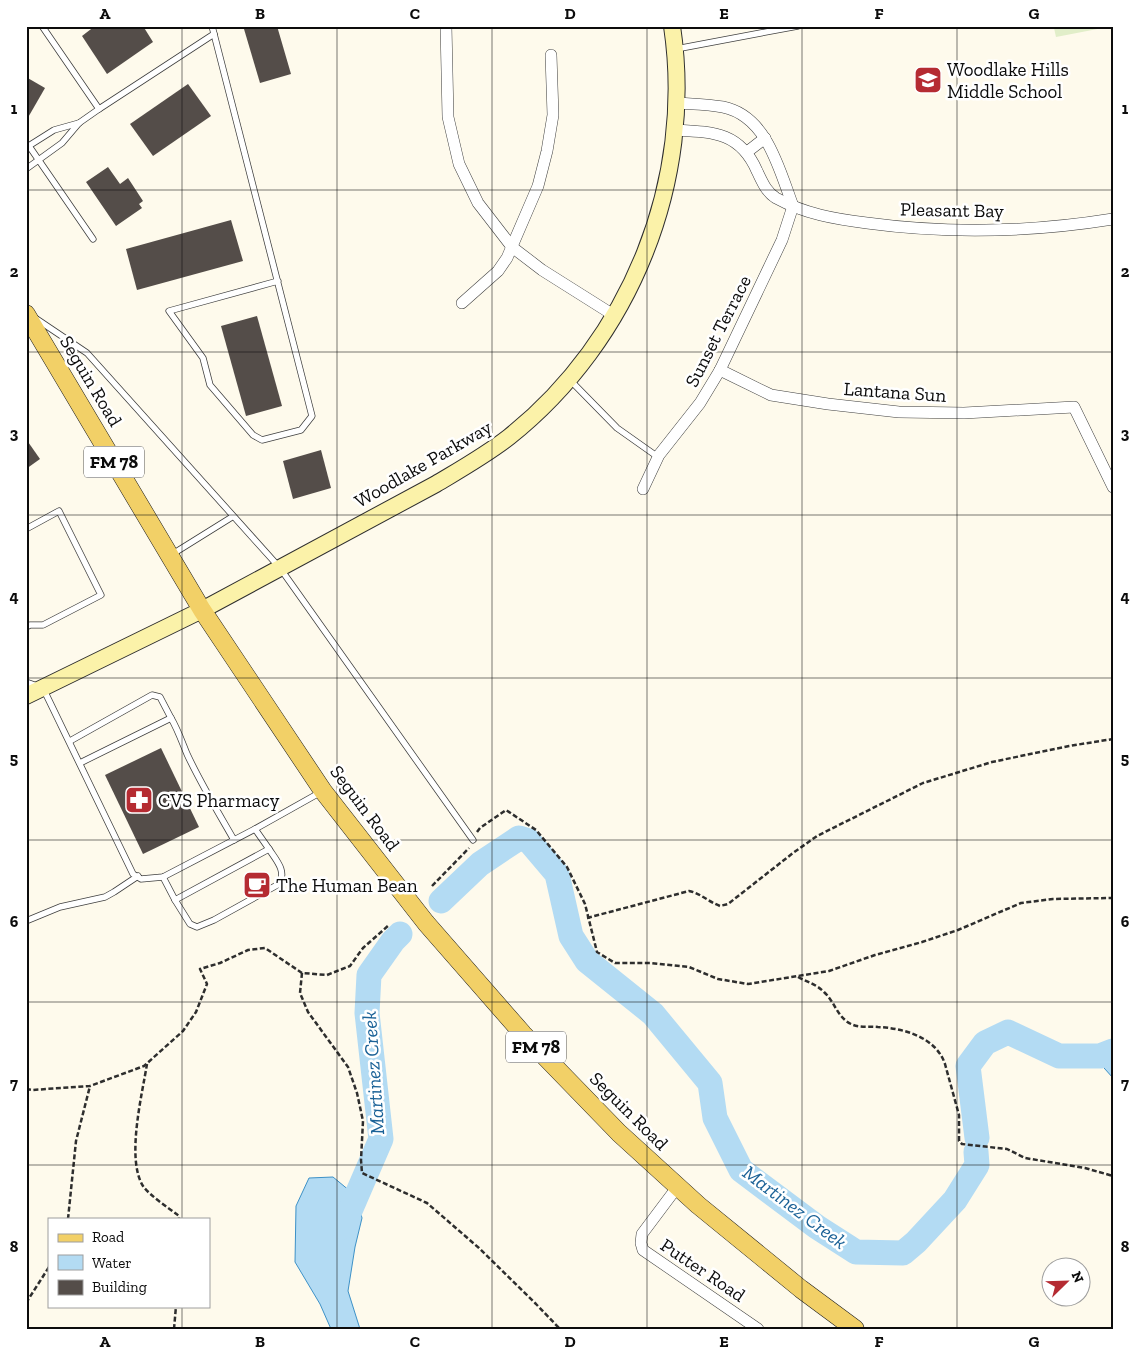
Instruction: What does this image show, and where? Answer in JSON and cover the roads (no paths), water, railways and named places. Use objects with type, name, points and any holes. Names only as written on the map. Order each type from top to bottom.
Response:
[{"type":"main road","name":"Seguin Road","points":[[26,313],[202,610],[323,791],[426,923],[523,1034],[619,1133],[698,1205],[801,1289],[855,1329]]},
{"type":"street","points":[[446,26],[448,117],[459,164],[478,202],[512,247],[542,270],[615,316]]},
{"type":"street","name":"Woodlake Parkway","points":[[26,696],[202,610],[474,462],[510,436],[569,379],[592,351],[632,286],[658,217],[674,149],[676,130],[676,49],[672,26]]},
{"type":"street","points":[[462,303],[498,271],[507,258],[538,186],[547,151],[553,115],[551,55]]},
{"type":"street","points":[[677,103],[723,107],[738,112],[754,123],[765,138],[793,206]]},
{"type":"street","name":"Pleasant Bay","points":[[676,130],[714,132],[738,143],[754,164],[765,188],[774,197],[810,213],[830,218],[899,227],[986,230],[1077,225],[1113,219]]},
{"type":"street","points":[[746,152],[765,138]]},
{"type":"street","name":"Sunset Terrace","points":[[643,489],[658,457],[700,403],[720,370],[782,240],[793,206]]},
{"type":"street","name":"Lantana Sun","points":[[720,370],[771,395],[890,411],[964,414],[1074,407],[1113,487]]},
{"type":"street","name":"Putter Road","points":[[678,1186],[642,1234],[640,1243],[643,1250],[758,1329]]},
{"type":"lane","points":[[42,26],[100,109]]},
{"type":"lane","points":[[212,26],[278,282],[312,416],[301,430],[262,440],[253,436],[210,385],[203,358],[169,311],[278,282]]},
{"type":"lane","points":[[676,49],[798,26]]},
{"type":"lane","points":[[26,169],[62,143],[79,123],[214,34]]},
{"type":"lane","points":[[79,123],[54,130],[27,147],[39,160],[93,239]]},
{"type":"lane","points":[[26,313],[87,353],[280,568],[473,840]]},
{"type":"lane","points":[[569,379],[618,428],[658,457]]},
{"type":"lane","points":[[26,529],[59,511],[101,595],[43,625],[30,625],[26,627]]},
{"type":"lane","points":[[170,556],[232,516]]},
{"type":"lane","points":[[26,682],[43,688],[133,874],[141,879],[162,877],[255,830],[323,791]]},
{"type":"lane","points":[[70,741],[152,695],[160,697],[172,718],[191,761],[234,840]]},
{"type":"lane","points":[[80,762],[172,718]]},
{"type":"lane","points":[[162,877],[190,924],[197,927],[214,920],[279,884],[282,879],[282,871],[255,830]]},
{"type":"lane","points":[[175,900],[269,849]]},
{"type":"lane","points":[[26,921],[60,907],[105,897],[138,876]]},
{"type":"water","points":[[1113,1047],[1113,1078],[1096,1059]]},
{"type":"water","points":[[333,1177],[356,1196],[362,1218],[348,1291],[360,1329],[331,1329],[320,1304],[295,1262],[296,1206],[309,1178]]},
{"type":"waterway","name":"Martinez Creek","points":[[441,901],[480,864],[519,838],[529,841],[557,874],[571,936],[587,961],[653,1014],[710,1083],[715,1118],[741,1170],[817,1227],[856,1252],[903,1253],[916,1242],[955,1200],[977,1165],[976,1152]]},
{"type":"waterway","name":"Martinez Creek","points":[[343,1227],[381,1139],[367,1013],[369,975],[400,934]]},
{"type":"waterway","name":"Martinez Creek","points":[[977,1138],[968,1066],[985,1043],[1008,1032],[1059,1056],[1100,1056],[1113,1051]]},
{"type":"place","name":"Woodlake Hills Middle School","points":[[928,80]]},
{"type":"place","name":"CVS Pharmacy","points":[[139,800]]},
{"type":"place","name":"The Human Bean","points":[[257,885]]}]
